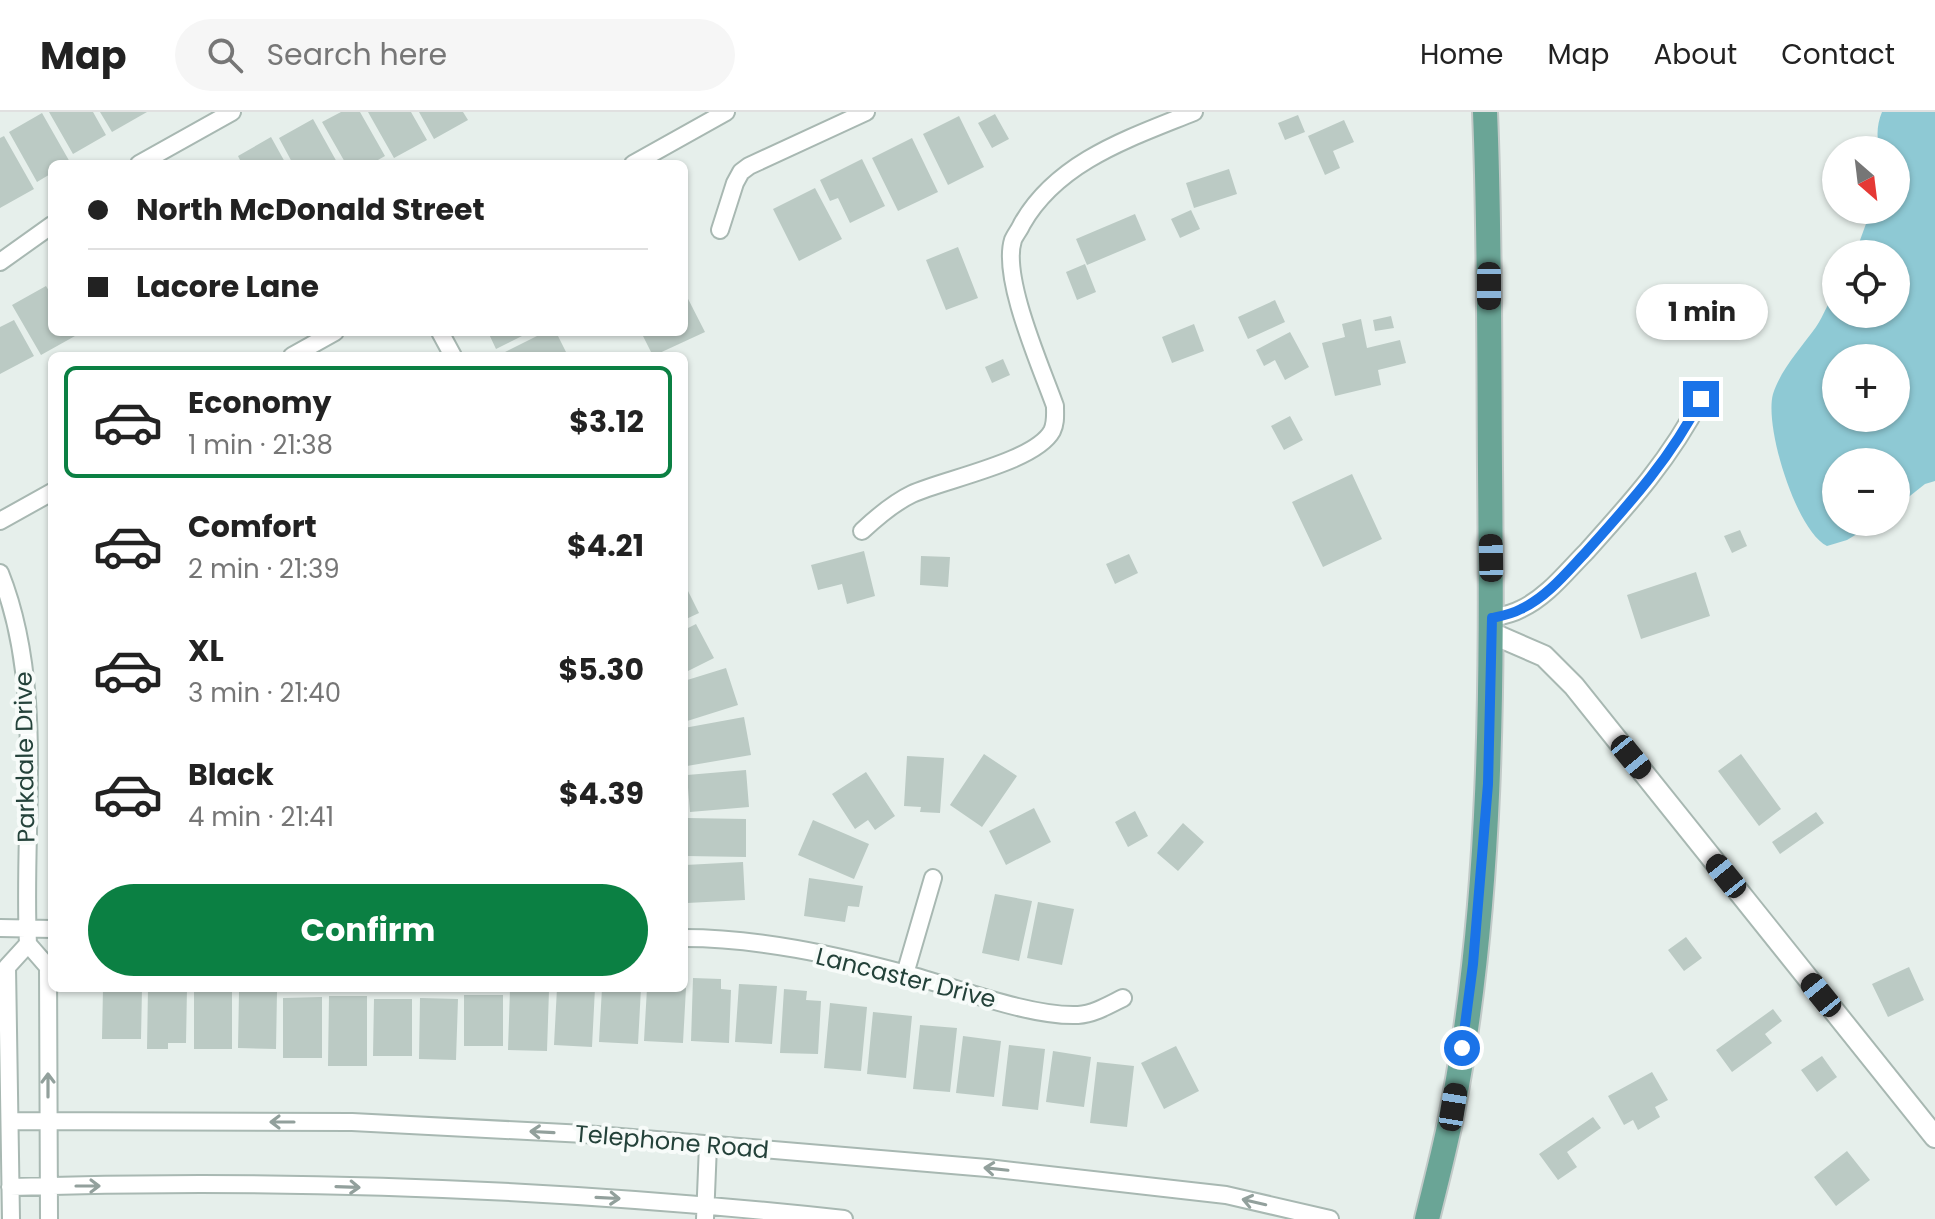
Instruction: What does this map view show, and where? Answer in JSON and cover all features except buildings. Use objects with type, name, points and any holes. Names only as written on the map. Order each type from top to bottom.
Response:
[{"type":"main road","points":[[1427,1219],[1453,1107],[1473,964],[1488,784],[1491,625],[1485,112]]},
{"type":"street","points":[[146,160],[232,112]]},
{"type":"street","points":[[720,230],[741,172],[866,112]]},
{"type":"street","points":[[862,531],[911,494],[1021,455],[1050,434],[1055,421],[1055,406],[1020,307],[1012,260],[1013,241],[1035,201],[1072,169],[1149,130],[1194,112]]},
{"type":"street","points":[[640,160],[721,113]]},
{"type":"street","points":[[0,262],[48,228]]},
{"type":"street","points":[[299,352],[328,336]]},
{"type":"street","points":[[1491,625],[1541,597],[1561,578],[1655,474],[1674,449],[1701,399]]},
{"type":"street","points":[[0,521],[48,494]]},
{"type":"street","name":"Parkdale Drive","points":[[0,573],[15,618],[26,684],[28,937]]},
{"type":"street","points":[[1491,625],[1544,656],[1574,686],[1935,1137]]},
{"type":"street","points":[[905,974],[933,878]]},
{"type":"street","points":[[0,928],[28,937],[48,930]]},
{"type":"street","points":[[11,1219],[7,967],[28,937]]},
{"type":"street","points":[[28,937],[48,967],[49,1219]]},
{"type":"street","name":"Lancaster Drive","points":[[688,938],[779,947],[905,974],[1015,1005],[1068,1015],[1094,1012],[1123,998]]},
{"type":"street","name":"Telephone Road","points":[[10,1121],[352,1122],[585,1134],[987,1168],[1211,1194],[1330,1219]]},
{"type":"street","points":[[705,1211],[708,1145]]},
{"type":"street","points":[[10,1187],[307,1185],[531,1193],[705,1211],[844,1219]]},
{"type":"water","points":[[1882,112],[1935,112],[1935,481],[1925,484],[1910,496],[1910,448],[1822,448],[1822,536],[1854,536],[1827,546],[1815,536],[1794,500],[1778,452],[1771,409],[1773,394],[1786,367],[1822,316],[1822,328],[1910,328],[1910,240],[1860,240],[1866,224],[1910,224],[1910,136],[1878,136]]},
{"type":"route","points":[[1462,1048],[1473,964],[1488,784],[1492,618],[1522,609],[1541,597],[1561,578],[1655,474],[1674,449],[1701,399]]}]
